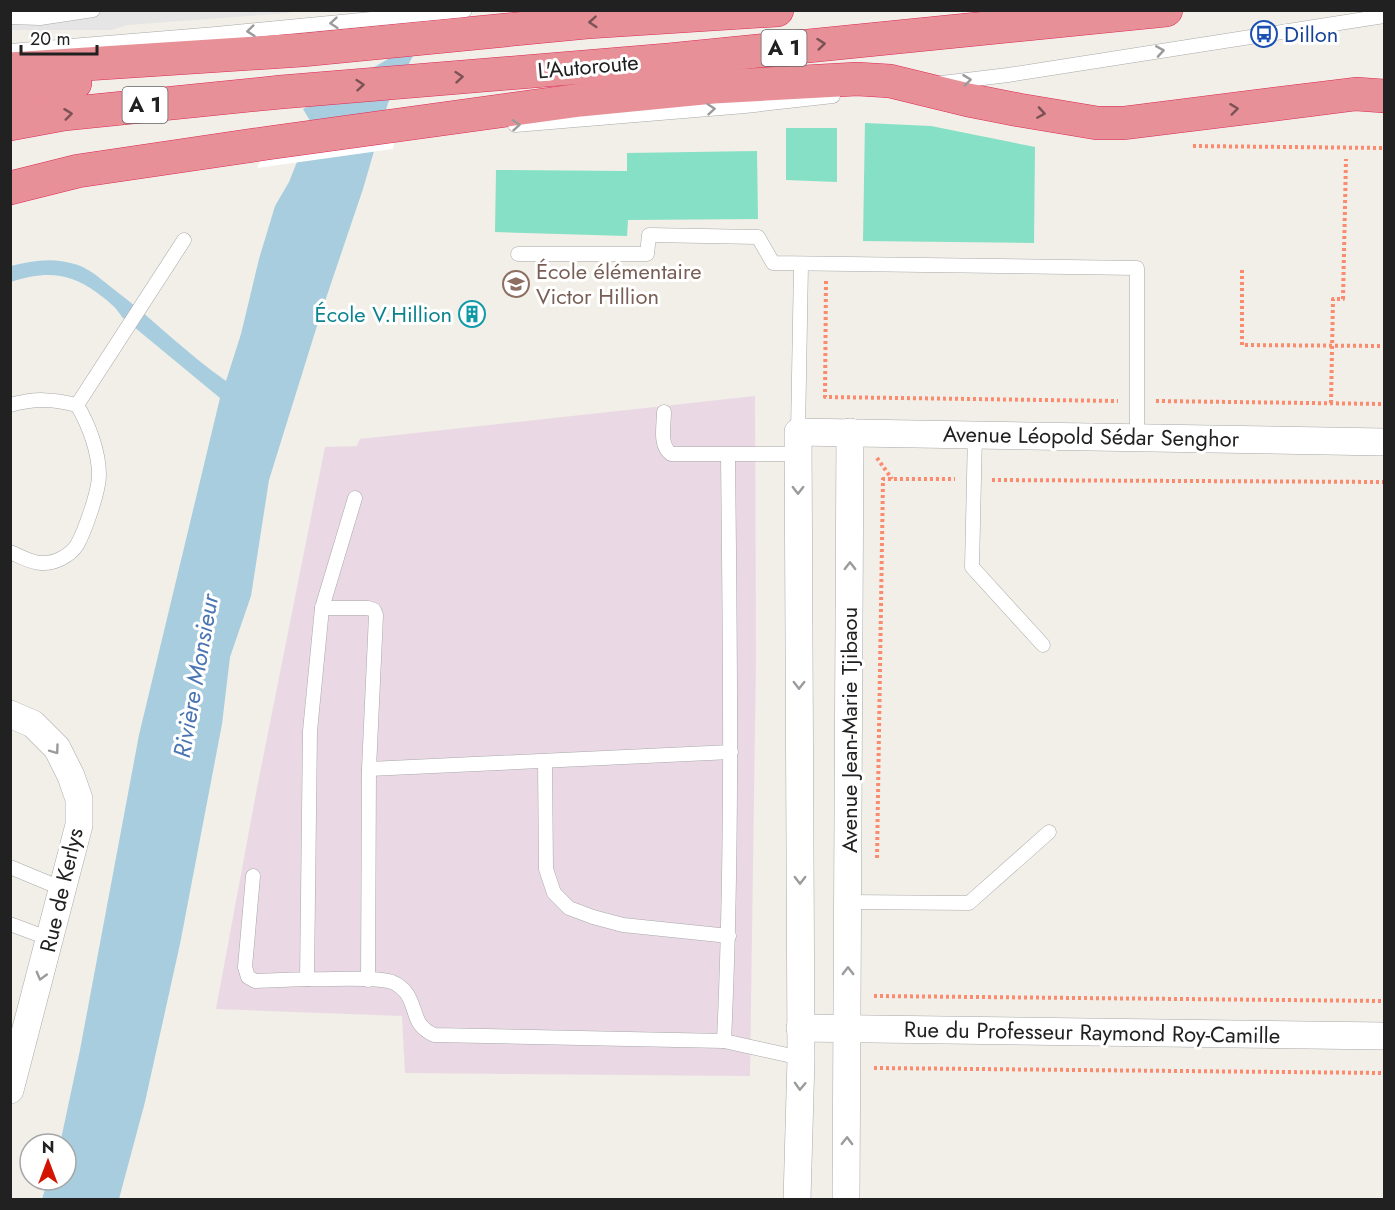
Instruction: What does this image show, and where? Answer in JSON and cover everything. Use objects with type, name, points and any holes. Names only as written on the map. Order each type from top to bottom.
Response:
[{"type":"highway","name":"L'Autoroute","points":[[306,37],[428,26],[587,22],[777,10]]},
{"type":"highway","name":"L'Autoroute","points":[[10,124],[64,114],[281,92],[668,60],[1166,10]]},
{"type":"highway","points":[[713,87],[1181,10]]},
{"type":"highway","name":"A 1","points":[[10,95],[270,52],[306,37]]},
{"type":"highway","points":[[10,69],[270,52]]},
{"type":"highway","points":[[10,188],[78,171],[397,131],[580,100],[713,87],[857,79],[890,81],[968,100],[1097,123],[1124,123],[1356,94],[1384,96]]},
{"type":"street","name":"Avenue Léopold Sédar Senghor","points":[[798,443],[850,432],[1384,442]]},
{"type":"street","name":"Avenue Jean-Marie Tjibaou","points":[[846,1200],[850,432]]},
{"type":"street","points":[[797,1200],[801,1058],[798,443]]},
{"type":"street","name":"Rue de Kerlys","points":[[10,714],[33,724],[57,748],[79,799],[78,825],[63,889],[10,1090]]},
{"type":"street","name":"Rue du Professeur Raymond Roy-Camille","points":[[800,1028],[1384,1036]]},
{"type":"lane","points":[[10,17],[40,18],[93,10]]},
{"type":"lane","points":[[428,26],[465,10]]},
{"type":"lane","points":[[507,125],[745,106],[1008,75],[1384,16]]},
{"type":"lane","points":[[10,51],[306,37]]},
{"type":"lane","points":[[397,131],[462,130]]},
{"type":"lane","points":[[114,179],[265,149]]},
{"type":"lane","points":[[518,254],[647,254],[649,235],[758,237],[773,263],[1137,268],[1137,437]]},
{"type":"lane","points":[[77,405],[184,240]]},
{"type":"lane","points":[[664,412],[663,442],[666,450],[671,454],[728,455],[798,443],[801,265]]},
{"type":"lane","points":[[10,405],[51,399],[77,405]]},
{"type":"lane","points":[[10,552],[41,563],[60,560],[76,545],[93,505],[99,476],[88,429],[77,405]]},
{"type":"lane","points":[[975,434],[972,567],[1043,645]]},
{"type":"lane","points":[[724,1041],[729,936],[731,752],[728,455]]},
{"type":"lane","points":[[307,979],[310,731],[322,608],[355,498]]},
{"type":"lane","points":[[322,608],[368,608],[374,610],[376,615],[369,769],[368,980]]},
{"type":"lane","points":[[369,769],[731,752]]},
{"type":"lane","points":[[545,761],[546,869],[554,893],[569,908],[623,925],[729,936]]},
{"type":"lane","points":[[848,902],[969,903],[1049,832]]},
{"type":"lane","points":[[10,867],[63,889]]},
{"type":"lane","points":[[253,876],[245,967],[248,977],[255,981],[307,979],[368,980],[394,983],[407,993],[423,1030],[434,1035],[724,1041],[801,1058]]},
{"type":"lane","points":[[10,924],[50,939]]},
{"type":"path","points":[[1331,403],[1333,299],[1343,299],[1346,159]]},
{"type":"path","points":[[1242,270],[1242,345],[1384,346]]},
{"type":"path","points":[[826,280],[825,397],[1384,404]]},
{"type":"path","points":[[873,453],[892,479]]},
{"type":"path","points":[[876,902],[883,479],[1384,482]]},
{"type":"path","points":[[874,985],[874,1007]]},
{"type":"path","points":[[874,996],[1384,1001]]},
{"type":"path","points":[[874,1068],[1384,1073]]},
{"type":"shaded area","points":[[11,11],[290,11],[289,13],[128,25],[111,30],[11,30]]},
{"type":"shaded area","points":[[755,396],[756,657],[750,1076],[405,1073],[402,1016],[216,1009],[257,788],[325,447],[357,446],[360,439]]},
{"type":"green space","points":[[865,123],[931,126],[1035,147],[1034,243],[863,241]]},
{"type":"green space","points":[[786,128],[837,128],[837,182],[786,180]]},
{"type":"green space","points":[[757,151],[758,219],[628,220],[627,236],[495,232],[496,170],[627,171],[627,153]]},
{"type":"water","name":"Rivière Monsieur","points":[[422,39],[388,103],[363,189],[321,313],[269,480],[251,596],[230,657],[222,724],[180,944],[145,1102],[119,1199],[42,1199],[44,1192],[78,1192],[78,1132],[63,1132],[139,735],[220,398],[122,317],[107,301],[85,285],[55,275],[34,276],[11,282],[11,266],[52,260],[83,267],[98,276],[226,381],[275,206],[289,182],[312,124],[303,109]]},
{"type":"pier","points":[[400,114],[393,149],[257,168],[273,131]]},
{"type":"place","name":"Dillon","points":[[1264,34]]},
{"type":"place","name":"École élémentaire Victor Hillion","points":[[516,284]]},
{"type":"place","name":"École V.Hillion","points":[[472,314]]}]
